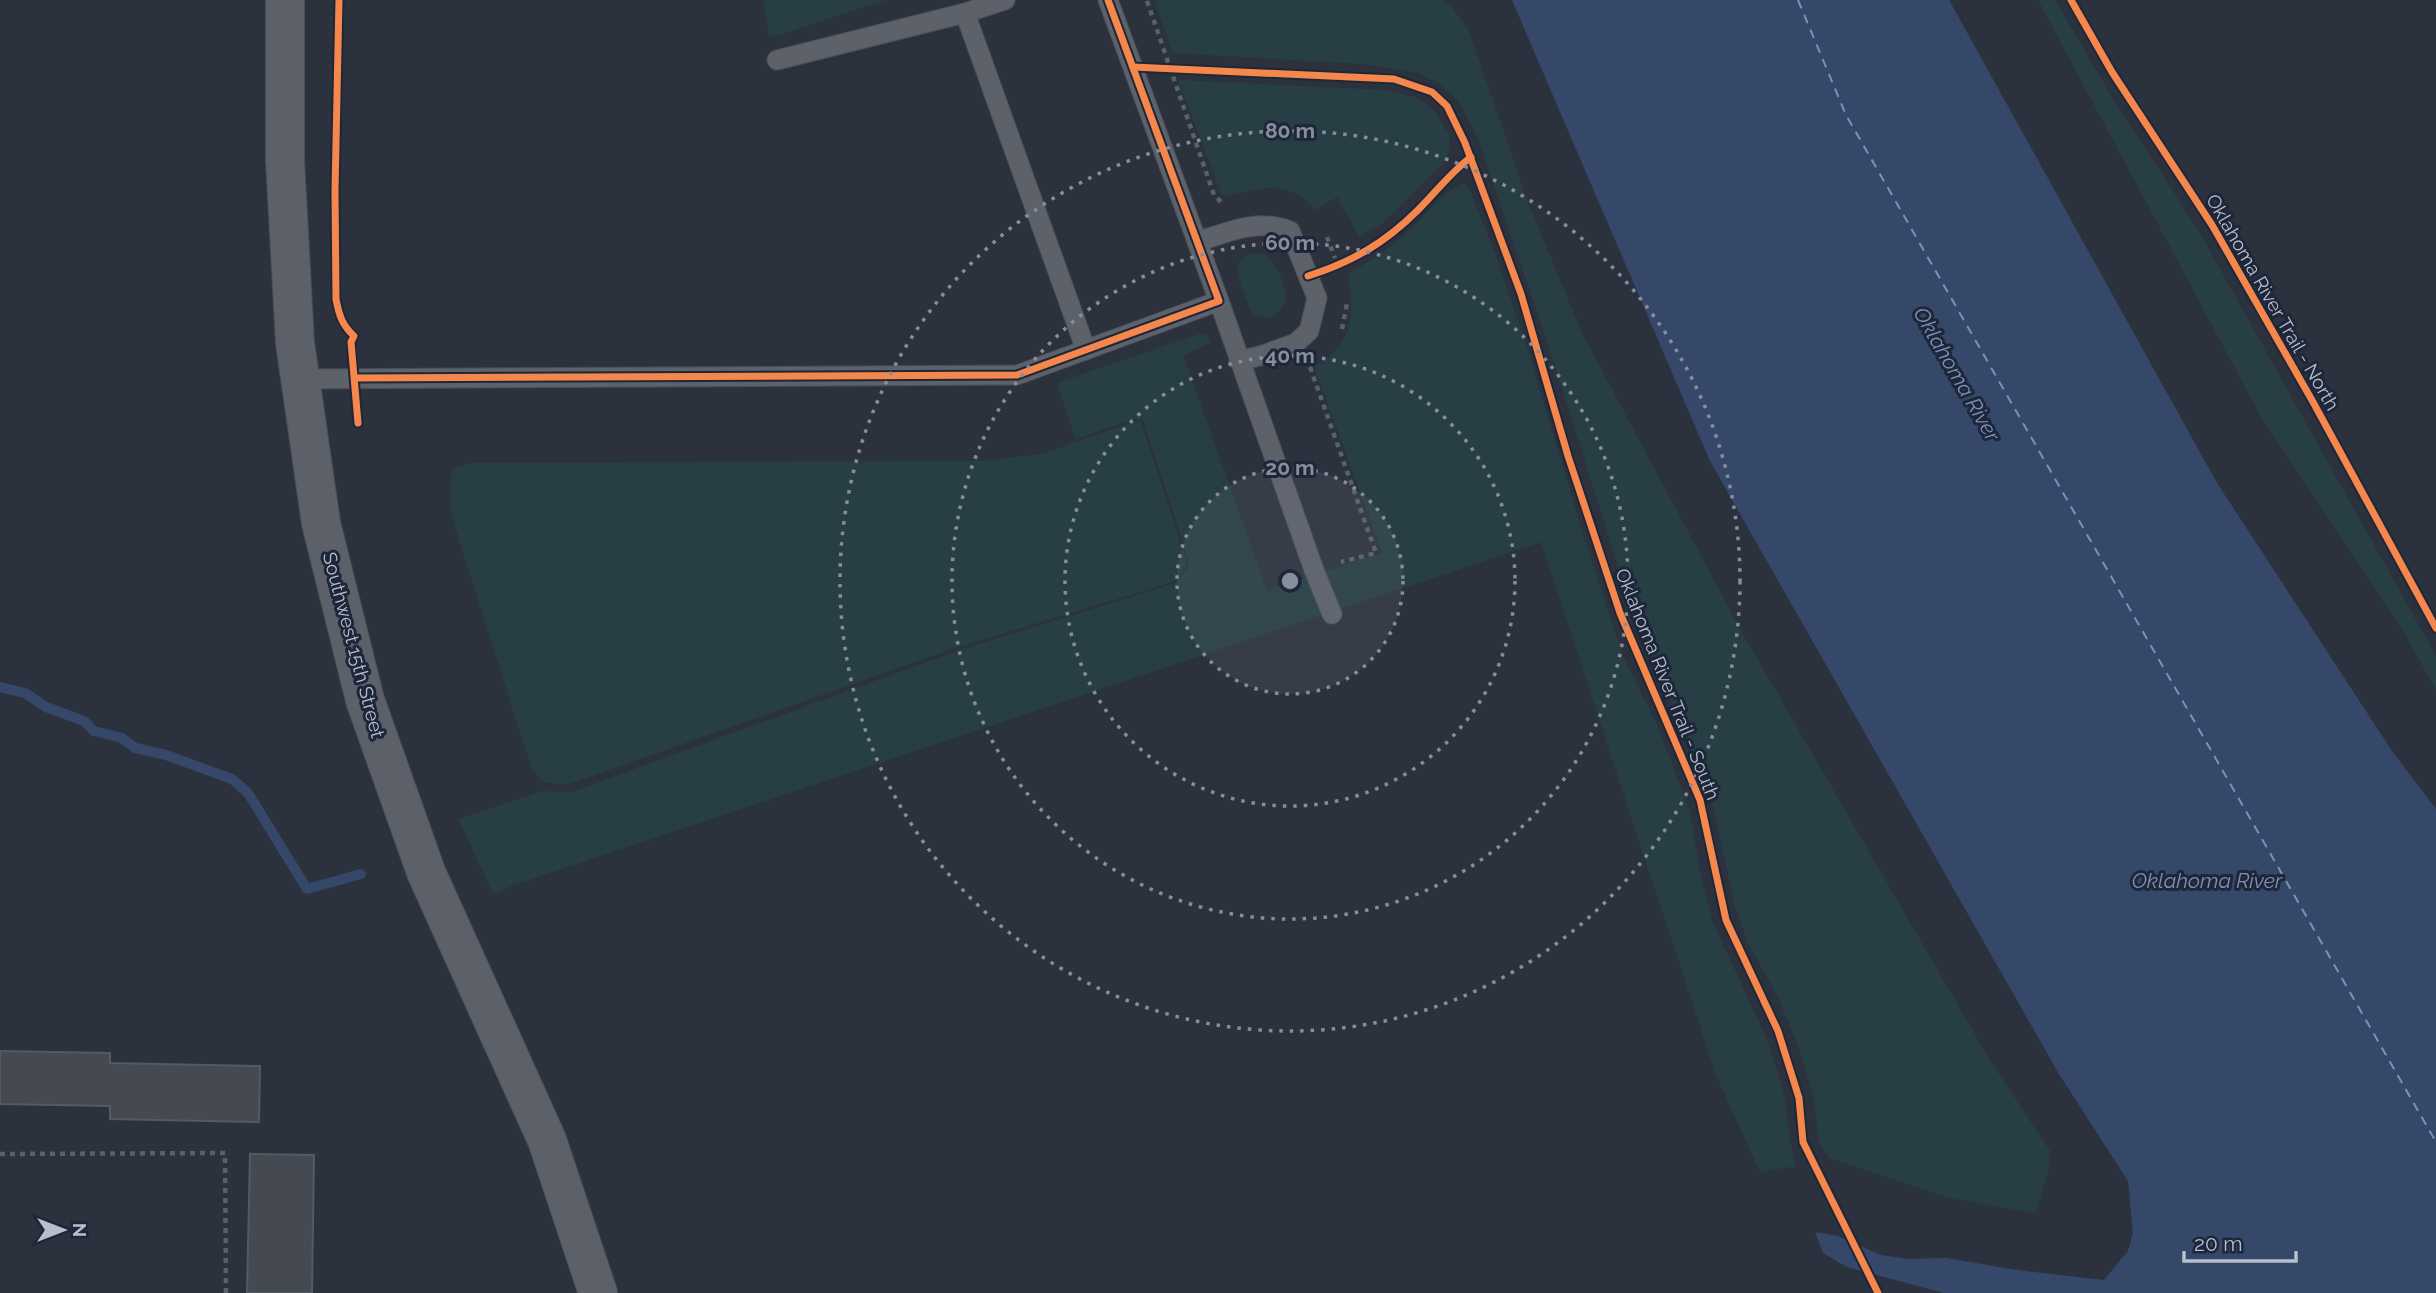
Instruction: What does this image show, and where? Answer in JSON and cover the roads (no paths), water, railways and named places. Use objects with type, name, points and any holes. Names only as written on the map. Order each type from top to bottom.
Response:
[{"type":"main road","name":"Southwest 15th Street","points":[[285,0],[285,160],[298,379],[321,523],[365,700],[426,872],[547,1140],[598,1293]]},
{"type":"lane","points":[[777,60],[965,13],[1005,0]]},
{"type":"lane","points":[[1108,0],[1332,614]]},
{"type":"lane","points":[[965,13],[1086,350]]},
{"type":"lane","points":[[1197,242],[1258,225],[1275,225],[1290,231],[1317,298],[1309,331],[1296,343],[1239,361]]},
{"type":"lane","points":[[298,379],[1017,375],[1219,301]]},
{"type":"water","name":"Oklahoma River","points":[[1512,0],[1949,0],[2217,483],[2392,751],[2436,809],[2436,1293],[1944,1293],[1847,1267],[1823,1253],[1815,1232],[1838,1236],[1881,1255],[1908,1259],[1946,1258],[2104,1280],[2128,1251],[2133,1233],[2128,1181],[2059,1074],[1710,461]]},
{"type":"waterway","points":[[0,687],[25,693],[46,707],[84,721],[94,731],[122,738],[135,748],[166,755],[232,779],[248,793],[307,889],[361,874]]}]
